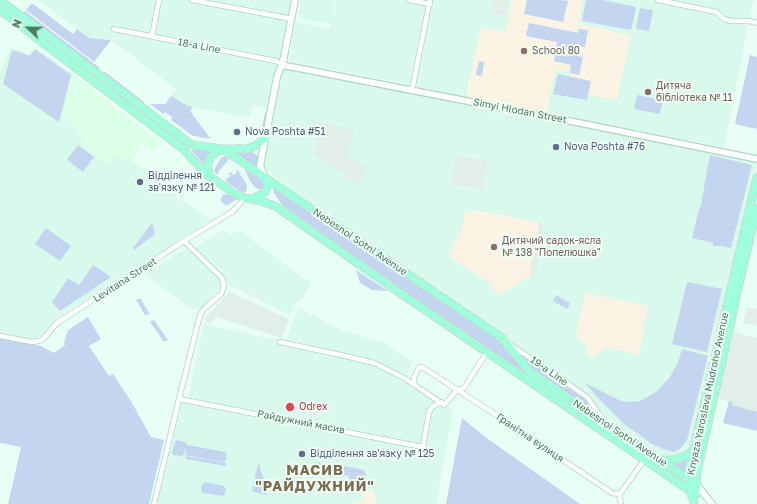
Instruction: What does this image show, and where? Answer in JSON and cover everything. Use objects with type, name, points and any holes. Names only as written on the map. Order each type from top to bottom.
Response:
[{"type":"main road","name":"Nebesnoi Sotni Avenue","points":[[0,0],[35,31],[183,149],[206,174],[237,195],[277,207],[693,493],[711,503]]},
{"type":"main road","name":"Levitana Street","points":[[248,199],[265,192],[268,185],[260,166],[277,77],[282,65],[295,0]]},
{"type":"main road","name":"Nebesnoi Sotni Avenue","points":[[0,10],[35,31],[192,145],[223,149],[502,338],[530,372],[607,426],[689,479],[697,485],[711,503]]},
{"type":"main road","points":[[210,176],[208,163],[216,152],[223,149],[247,149],[258,144],[264,139]]},
{"type":"main road","name":"Knyaza Yaroslava Mudroho Avenue","points":[[694,504],[689,479],[689,469],[757,177]]},
{"type":"main road","name":"Knyaza Yaroslava Mudroho Avenue","points":[[693,493],[697,485],[697,472],[738,286],[757,208]]},
{"type":"main road","points":[[660,460],[680,458],[688,455],[694,448]]},
{"type":"street","points":[[152,36],[159,0]]},
{"type":"street","points":[[192,0],[292,19]]},
{"type":"street","points":[[409,0],[430,2],[412,90]]},
{"type":"street","points":[[658,0],[716,12],[724,19],[731,21],[749,21],[757,23]]},
{"type":"street","name":"18-a Line","points":[[114,29],[276,61],[282,65]]},
{"type":"street","name":"Simyi Hlodan Street","points":[[282,65],[589,124],[757,159]]},
{"type":"street","name":"Levitana Street","points":[[0,336],[32,342],[42,340],[57,323],[184,241],[232,212],[248,199]]},
{"type":"street","points":[[154,504],[200,315],[204,309],[221,294],[224,286],[222,278],[184,241]]},
{"type":"street","name":"19-a Line","points":[[502,338],[587,397],[607,426]]},
{"type":"street","points":[[280,342],[372,363],[406,379],[444,405],[457,390],[464,388],[487,352]]},
{"type":"street","name":"Гранітна вулиця","points":[[414,384],[414,378],[418,369],[422,367],[612,493],[619,494]]},
{"type":"street","name":"Райдужний масив","points":[[179,399],[423,447],[429,412],[441,402]]},
{"type":"street","points":[[621,504],[619,494],[645,459]]},
{"type":"shaded area","points":[[38,0],[293,0],[282,58],[277,65],[268,104],[264,107],[253,105],[250,117],[188,106],[171,96],[176,89],[111,40],[89,38]]},
{"type":"shaded area","points":[[301,0],[335,0],[331,24],[298,18]]},
{"type":"shaded area","points":[[336,0],[429,0],[412,85],[289,61],[296,22],[330,29]]},
{"type":"shaded area","points":[[432,0],[512,0],[505,32],[481,28],[466,97],[415,86]]},
{"type":"shaded area","points":[[492,0],[509,0],[506,16],[489,13]]},
{"type":"shaded area","name":"School 80","points":[[512,0],[583,0],[569,72],[555,70],[547,112],[466,97],[481,27],[505,32]]},
{"type":"shaded area","points":[[527,0],[568,1],[563,22],[524,14]]},
{"type":"shaded area","points":[[583,0],[753,0],[724,147],[547,112],[555,69],[568,72]]},
{"type":"shaded area","points":[[586,0],[602,0],[636,7],[631,30],[582,21]]},
{"type":"shaded area","points":[[32,3],[73,34],[77,29],[89,38],[111,40],[94,62],[26,10]]},
{"type":"shaded area","points":[[640,8],[653,10],[649,31],[636,29]]},
{"type":"shaded area","points":[[25,11],[100,68],[98,70],[24,13]]},
{"type":"shaded area","points":[[529,23],[578,33],[579,29],[588,30],[585,47],[575,46],[573,55],[583,57],[579,75],[570,73],[571,65],[554,61],[557,42],[526,36]]},
{"type":"shaded area","points":[[581,24],[631,35],[617,100],[567,90]]},
{"type":"shaded area","points":[[38,33],[188,147],[188,148],[61,51]]},
{"type":"shaded area","points":[[11,48],[29,54],[35,48],[73,74],[62,116],[72,123],[86,145],[107,165],[115,156],[132,162],[178,193],[176,197],[211,220],[56,319],[43,335],[32,340],[0,334],[0,73]]},
{"type":"shaded area","points":[[35,49],[71,75],[59,122],[3,84],[12,50],[30,56]]},
{"type":"shaded area","points":[[750,55],[757,57],[757,129],[735,124]]},
{"type":"shaded area","points":[[479,61],[484,62],[482,76],[476,75]]},
{"type":"shaded area","points":[[287,69],[757,163],[691,444],[686,452],[671,457],[660,455],[611,423],[588,395],[428,283],[320,210],[268,172],[262,165],[280,73]]},
{"type":"shaded area","points":[[104,71],[144,102],[143,104],[103,74]]},
{"type":"shaded area","points":[[73,74],[159,141],[152,149],[142,144],[132,162],[115,156],[107,165],[86,145],[72,123],[62,116]]},
{"type":"shaded area","points":[[558,74],[591,81],[587,100],[553,94]]},
{"type":"shaded area","points":[[637,95],[663,100],[660,114],[634,109]]},
{"type":"shaded area","points":[[171,96],[188,106],[193,107],[190,111],[211,139],[193,136],[171,120],[172,117],[165,112],[163,114],[150,104],[165,104]]},
{"type":"shaded area","points":[[265,113],[267,113],[262,138],[252,145],[234,147],[237,144],[246,145],[252,143],[260,138]]},
{"type":"shaded area","points":[[320,122],[354,130],[347,156],[368,168],[358,184],[314,154]]},
{"type":"shaded area","points":[[78,145],[94,157],[83,172],[67,160]]},
{"type":"shaded area","points":[[193,149],[213,152],[206,167],[192,151]]},
{"type":"shaded area","points":[[233,151],[252,152],[259,157],[256,168]]},
{"type":"shaded area","points":[[710,155],[752,165],[731,248],[713,246],[713,243],[692,238],[701,205]]},
{"type":"shaded area","points":[[225,156],[229,159],[219,171],[218,175],[214,172],[215,168],[221,158]]},
{"type":"shaded area","points":[[456,156],[488,161],[483,189],[452,184]]},
{"type":"shaded area","points":[[234,166],[247,185],[245,193],[226,181],[227,177],[229,178],[231,176],[228,174],[230,172],[234,175],[237,172]]},
{"type":"shaded area","points":[[244,169],[263,181],[265,185],[263,190],[256,188],[252,184]]},
{"type":"shaded area","points":[[274,188],[497,339],[534,377],[614,434],[681,479],[680,480],[333,243],[329,238],[282,205],[274,193]]},
{"type":"shaded area","points":[[224,194],[230,195],[236,200],[226,206],[220,200]]},
{"type":"shaded area","name":"Дитячий садок-ясла № 138 \"Попелюшка\"","points":[[465,210],[487,212],[539,223],[529,277],[500,294],[490,288],[491,284],[448,256],[462,228]]},
{"type":"shaded area","points":[[152,223],[155,234],[134,250],[133,248]]},
{"type":"shaded area","points":[[539,223],[544,224],[535,278],[529,277]]},
{"type":"shaded area","points":[[46,228],[71,246],[60,261],[35,244]]},
{"type":"shaded area","points":[[223,230],[230,235],[239,230],[311,283],[301,301],[295,303],[290,315],[228,284],[221,270],[195,248]]},
{"type":"shaded area","points":[[186,248],[220,278],[222,286],[200,310],[191,309],[144,274]]},
{"type":"shaded area","points":[[93,265],[111,277],[60,311],[52,302],[68,278],[79,285]]},
{"type":"shaded area","points":[[356,270],[388,291],[372,290],[360,283]]},
{"type":"shaded area","points":[[687,282],[722,289],[707,352],[672,344]]},
{"type":"shaded area","points":[[230,292],[289,319],[282,338],[217,317],[209,324],[204,319]]},
{"type":"shaded area","points":[[585,293],[648,306],[639,355],[605,347],[594,357],[587,354],[587,344],[579,340],[576,333]]},
{"type":"shaded area","points":[[556,295],[570,303],[567,309],[553,301]]},
{"type":"shaded area","points":[[140,298],[150,314],[145,315],[136,300]]},
{"type":"shaded area","points":[[747,307],[757,309],[757,326],[743,323]]},
{"type":"shaded area","points":[[299,308],[341,330],[383,343],[413,362],[404,377],[375,361],[286,339]]},
{"type":"shaded area","points":[[88,317],[101,339],[89,346],[109,376],[113,374],[132,403],[151,437],[164,440],[149,504],[8,504],[21,447],[0,443],[0,337],[41,346],[54,353],[65,345],[64,342],[68,330]]},
{"type":"shaded area","points":[[154,320],[168,340],[164,342],[150,322]]},
{"type":"shaded area","points":[[204,324],[272,339],[362,363],[372,363],[453,410],[436,504],[157,504],[182,401],[255,416],[256,412],[188,397]]},
{"type":"shaded area","points":[[734,332],[757,338],[757,412],[732,405],[732,402],[717,398]]},
{"type":"shaded area","points":[[682,349],[708,356],[687,440],[681,448],[674,452],[652,444],[624,424],[585,383],[621,401],[640,401],[656,392],[670,377],[678,362]]},
{"type":"shaded area","points":[[520,354],[585,399],[597,414],[531,368]]},
{"type":"shaded area","points":[[729,401],[733,402],[732,405],[757,412],[757,431],[723,423]]},
{"type":"shaded area","points":[[462,418],[484,436],[580,504],[446,504]]},
{"type":"shaded area","points":[[177,440],[187,444],[182,456],[174,455],[172,453],[175,441]]},
{"type":"shaded area","points":[[187,445],[225,452],[227,454],[226,460],[223,462],[185,455]]},
{"type":"shaded area","points":[[186,456],[226,463],[226,466],[186,459]]},
{"type":"shaded area","points":[[689,456],[687,471],[685,472],[670,463]]},
{"type":"shaded area","points":[[316,462],[336,466],[334,477],[314,473]]},
{"type":"shaded area","points":[[258,464],[268,495],[254,492],[252,490]]},
{"type":"shaded area","points":[[343,466],[364,470],[367,478],[350,481],[348,475],[341,476]]},
{"type":"shaded area","points":[[205,482],[224,486],[226,489],[225,494],[223,496],[203,493],[201,491],[201,487]]},
{"type":"shaded area","points":[[373,490],[377,504],[351,504],[364,500],[361,493]]},
{"type":"place","name":"School 80","points":[[524,51]]},
{"type":"place","name":"Дитяча бібліотека № 11","points":[[648,92]]},
{"type":"place","name":"Nova Poshta #51","points":[[237,132]]},
{"type":"place","name":"Nova Poshta #76","points":[[556,147]]},
{"type":"place","name":"Відділення зв'язку № 121","points":[[140,182]]},
{"type":"place","name":"Дитячий садок-ясла № 138 \"Попелюшка\"","points":[[494,247]]},
{"type":"place","name":"Odrex","points":[[290,407]]},
{"type":"place","name":"Відділення зв'язку № 125","points":[[302,454]]},
{"type":"district","name":"МАСИВ \"РАЙДУЖНИЙ\"","points":[[315,480]]}]
